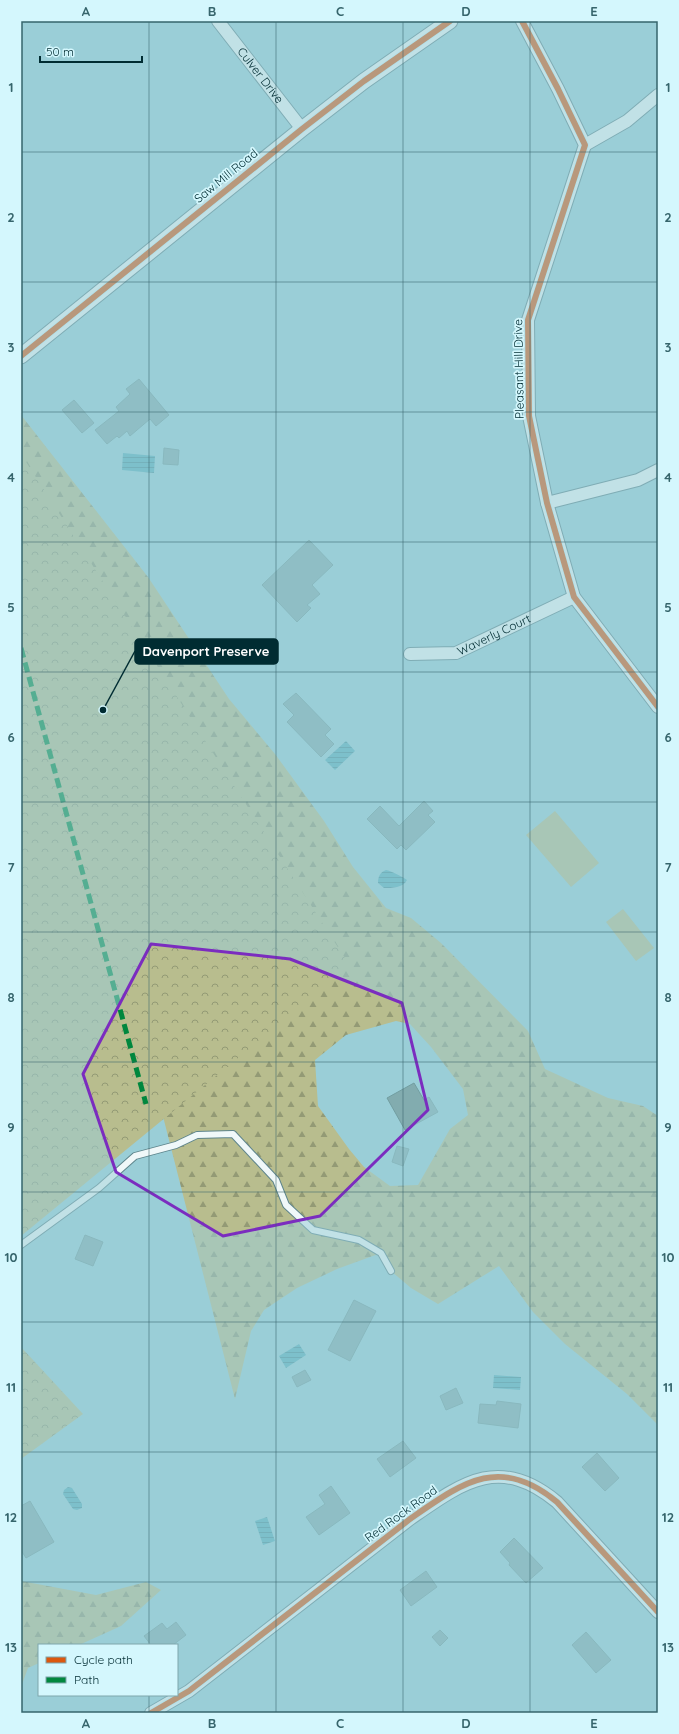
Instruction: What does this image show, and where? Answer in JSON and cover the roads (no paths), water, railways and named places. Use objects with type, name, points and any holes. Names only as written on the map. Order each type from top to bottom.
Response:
[{"type":"street","name":"Culver Drive","points":[[218,21],[302,129]]},
{"type":"street","name":"Saw Mill Road","points":[[21,356],[302,129],[364,81],[450,21]]},
{"type":"street","points":[[522,21],[558,89],[585,145],[627,121],[658,95]]},
{"type":"street","name":"Pleasant Hill Drive","points":[[585,145],[528,320],[530,416],[547,502],[574,597],[658,707]]},
{"type":"street","points":[[547,502],[638,480],[658,470]]},
{"type":"street","name":"Waverly Court","points":[[410,654],[456,653],[574,597]]},
{"type":"street","name":"Red Rock Road","points":[[151,1713],[189,1691],[410,1519],[442,1496],[483,1478],[501,1475],[517,1478],[546,1492],[557,1502],[658,1612]]},
{"type":"lane","points":[[21,1245],[99,1188],[135,1156],[176,1146],[197,1135],[233,1134],[276,1180],[286,1205],[313,1230],[359,1240],[381,1253],[391,1272]]},
{"type":"water","points":[[123,453],[155,456],[154,473],[122,470]]},
{"type":"water","points":[[346,741],[355,751],[335,770],[325,760]]},
{"type":"water","points":[[386,870],[407,880],[403,885],[394,888],[384,888],[378,883],[378,881],[381,873]]},
{"type":"water","points":[[299,1344],[306,1355],[286,1368],[279,1356]]},
{"type":"water","points":[[494,1375],[521,1377],[520,1390],[493,1388]]},
{"type":"water","points":[[68,1487],[72,1488],[82,1504],[82,1508],[77,1510],[73,1509],[63,1494],[64,1490]]},
{"type":"water","points":[[267,1517],[275,1541],[263,1545],[255,1521]]},
{"type":"place","name":"Davenport Preserve","points":[[103,710]]}]
